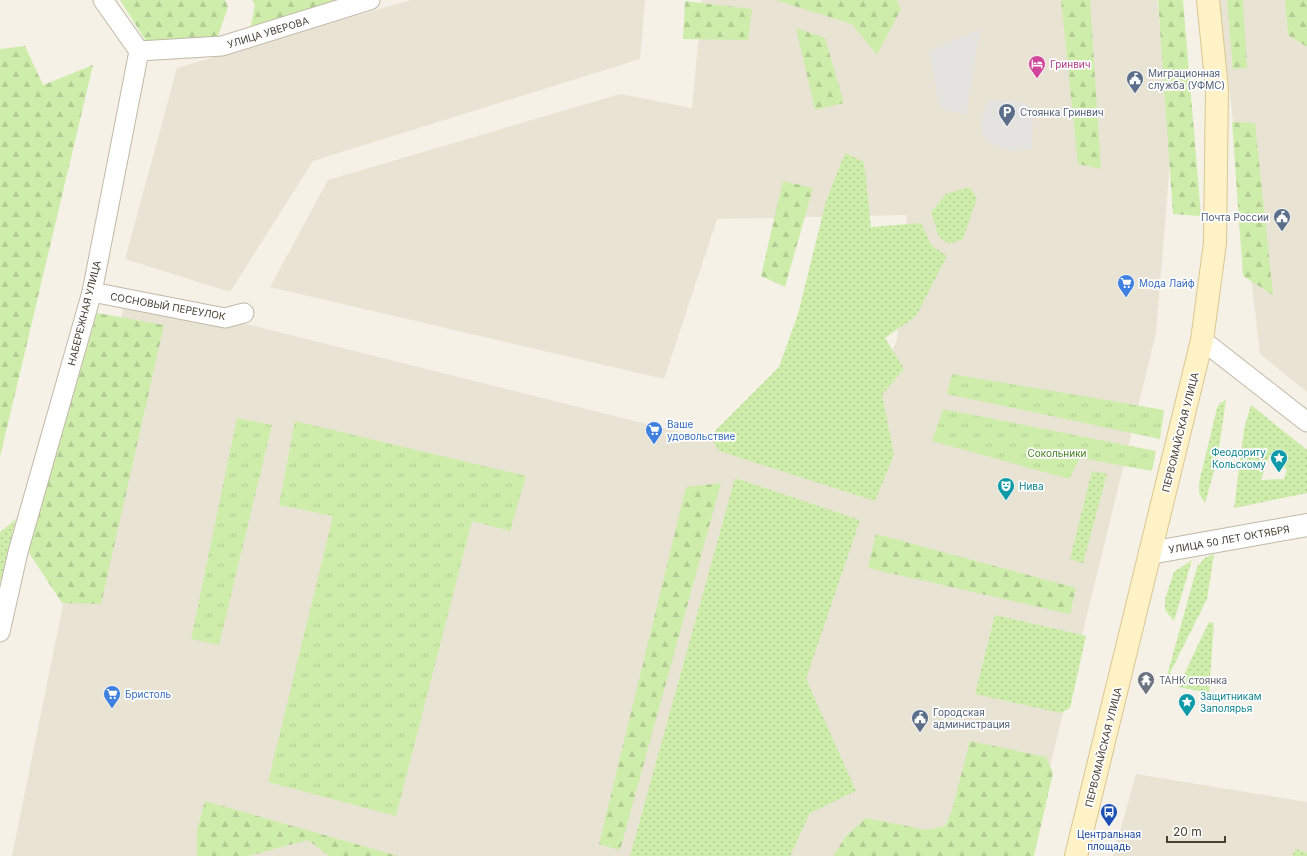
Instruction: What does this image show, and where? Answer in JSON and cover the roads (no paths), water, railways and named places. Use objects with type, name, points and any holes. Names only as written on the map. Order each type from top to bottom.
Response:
[{"type":"main road","name":"ПЕРВОМАЙСКАЯ УЛИЦА","points":[[1076,856],[1202,340],[1215,235],[1217,89],[1208,0]]},
{"type":"street","points":[[103,0],[139,51]]},
{"type":"street","name":"УЛИЦА УВЕРОВА","points":[[139,51],[222,46],[370,0]]},
{"type":"street","name":"НАБЕРЕЖНАЯ УЛИЦА","points":[[0,632],[18,552],[92,292],[139,51]]},
{"type":"street","name":"СОСНОВЫЙ ПЕРЕУЛОК","points":[[92,292],[225,318],[244,313]]},
{"type":"street","points":[[1202,340],[1307,422]]},
{"type":"street","name":"УЛИЦА 50 ЛЕТ ОКТЯБРЯ","points":[[1150,553],[1307,525]]},
{"type":"place","name":"Гринвич","points":[[1037,79]]},
{"type":"place","name":"Миграционная служба (УФМС)","points":[[1135,94]]},
{"type":"place","name":"Стоянка Гринвич","points":[[1007,127]]},
{"type":"place","name":"Почта России","points":[[1282,232]]},
{"type":"place","name":"Мода Лайф","points":[[1126,298]]},
{"type":"place","name":"Ваше удовольствие","points":[[654,445]]},
{"type":"place","name":"Феодориту Кольскому","points":[[1279,473]]},
{"type":"place","name":"Нива","points":[[1006,501]]},
{"type":"place","name":"ТАНК стоянка","points":[[1146,695]]},
{"type":"place","name":"Бристоль","points":[[112,709]]},
{"type":"place","name":"Защитникам Заполярья","points":[[1187,717]]},
{"type":"place","name":"Городская администрация","points":[[920,733]]},
{"type":"place","name":"Центральная площадь","points":[[1109,827]]},
{"type":"park label","name":"Сокольники","points":[[1057,453]]}]
